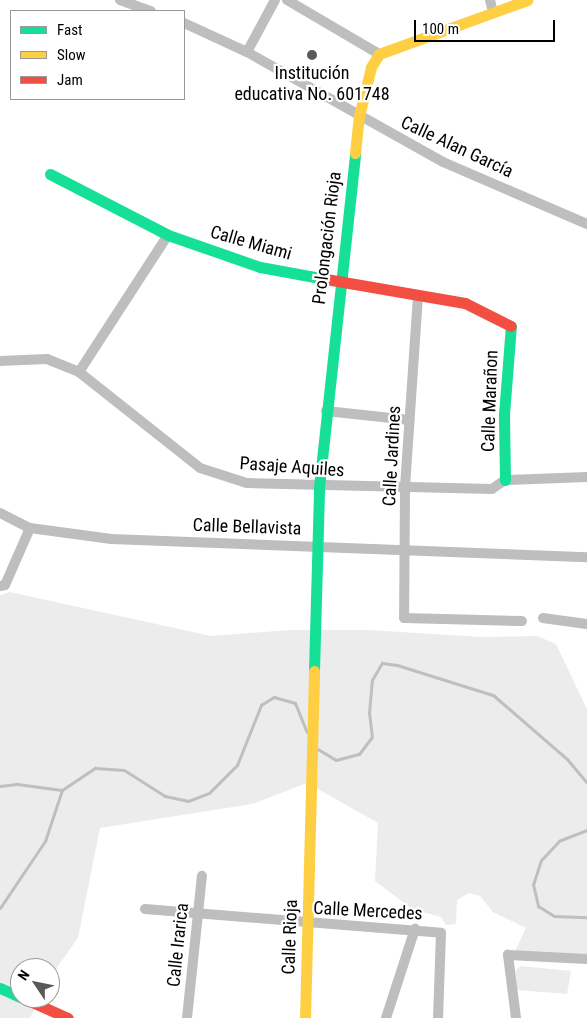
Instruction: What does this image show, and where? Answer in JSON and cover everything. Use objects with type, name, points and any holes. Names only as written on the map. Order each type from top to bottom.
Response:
[{"type":"street","points":[[120,0],[148,10]]},
{"type":"street","points":[[247,52],[275,0]]},
{"type":"street","points":[[287,0],[379,54],[527,0]]},
{"type":"street","points":[[490,0],[493,12]]},
{"type":"street","name":"Calle Alan García","points":[[185,24],[247,52],[443,162],[587,224]]},
{"type":"street","name":"Prolongación Rioja","points":[[316,587],[319,487],[339,283],[359,116],[371,68],[379,54]]},
{"type":"street","name":"Calle Miami","points":[[50,174],[168,235],[260,267],[339,283],[465,303],[511,324]]},
{"type":"street","points":[[79,372],[168,235]]},
{"type":"street","name":"Calle Jardines","points":[[418,296],[405,488],[404,618],[522,621]]},
{"type":"street","name":"Calle Marañon","points":[[507,478],[504,420],[511,324]]},
{"type":"street","name":"Pasaje Aquiles","points":[[0,361],[47,359],[79,372],[101,386],[154,434],[211,474],[248,483],[319,487],[492,489],[507,478],[587,477]]},
{"type":"street","points":[[326,411],[410,420]]},
{"type":"street","name":"Calle Bellavista","points":[[0,513],[30,528],[111,539],[587,557]]},
{"type":"street","points":[[0,586],[5,585],[30,528]]},
{"type":"street","name":"Calle Rioja","points":[[305,1018],[316,587]]},
{"type":"street","points":[[544,618],[587,624]]},
{"type":"street","name":"Calle Irarica","points":[[187,1018],[202,876]]},
{"type":"street","name":"Calle Mercedes","points":[[145,909],[197,916],[415,929],[440,933],[438,1018]]},
{"type":"street","points":[[386,1018],[415,929]]},
{"type":"street","points":[[516,1018],[508,955],[587,959]]},
{"type":"street","points":[[46,1008],[68,1018]]},
{"type":"shaded area","points":[[10,592],[211,636],[290,630],[368,630],[482,637],[537,636],[556,644],[587,709],[587,956],[515,951],[526,928],[493,912],[480,896],[469,893],[457,900],[456,924],[446,925],[441,917],[412,909],[375,881],[378,823],[307,783],[252,804],[100,828],[78,938],[60,963],[60,958],[10,958],[10,1008],[35,1008],[30,1018],[0,1018],[0,595]]},
{"type":"shaded area","points":[[521,966],[571,971],[567,994],[517,990],[516,970]]},
{"type":"waterway","points":[[316,748],[336,760],[359,754],[372,737],[369,713],[372,680],[382,663],[397,665],[493,695],[567,759],[587,783]]},
{"type":"waterway","points":[[0,908],[45,841],[62,790],[95,768],[124,770],[165,796],[188,801],[209,793],[237,765],[261,705],[274,697],[295,703],[307,732]]},
{"type":"waterway","points":[[0,786],[17,784],[62,790]]},
{"type":"waterway","points":[[587,830],[559,841],[541,860],[533,884],[538,906],[554,916],[587,917]]},
{"type":"traffic: fast","points":[[314,671],[319,487],[355,153]]},
{"type":"traffic: fast","points":[[50,174],[168,235],[260,267],[320,278]]},
{"type":"traffic: fast","points":[[505,480],[504,414],[511,326]]},
{"type":"traffic: fast","points":[[0,988],[10,992]]},
{"type":"traffic: slow","points":[[355,153],[359,116],[371,67],[379,54],[527,0]]},
{"type":"traffic: slow","points":[[305,1018],[314,671]]},
{"type":"traffic: jam","points":[[320,278],[465,303],[511,326]]},
{"type":"traffic: jam","points":[[46,1008],[68,1018]]},
{"type":"place","name":"Institución educativa No. 601748","points":[[312,55]]}]
